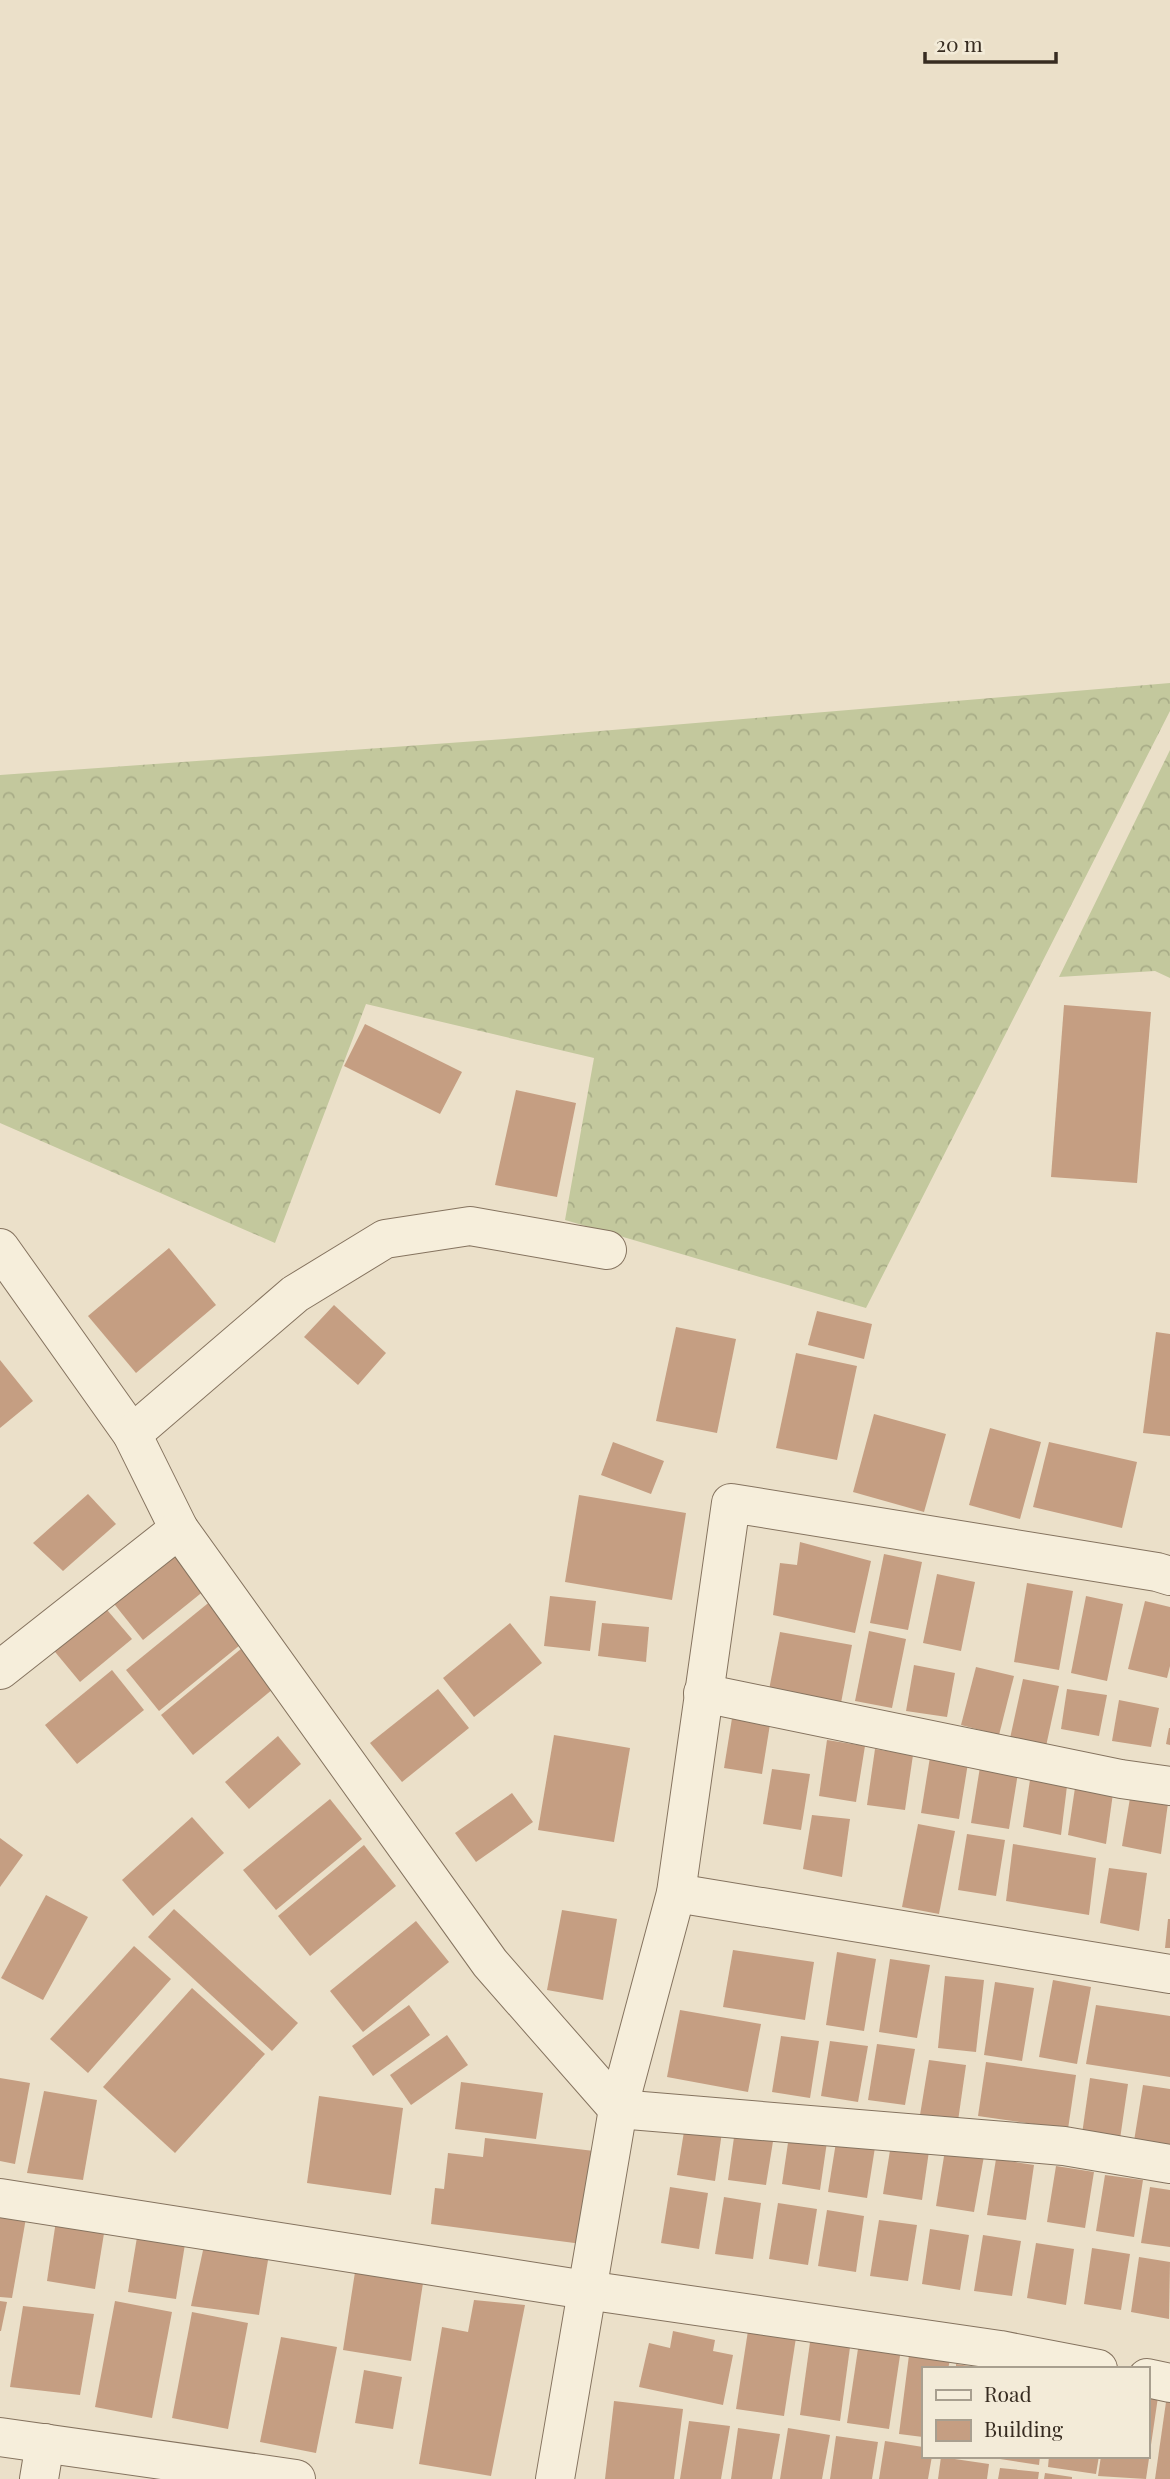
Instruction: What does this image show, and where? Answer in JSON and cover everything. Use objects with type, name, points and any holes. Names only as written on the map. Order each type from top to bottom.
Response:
[{"type":"street","points":[[132,1434],[295,1294],[385,1239],[470,1226],[607,1250]]},
{"type":"street","points":[[0,1248],[132,1434],[179,1529],[490,1963],[618,2109],[1064,2146],[1170,2164]]},
{"type":"street","points":[[555,2479],[618,2109],[676,1893],[731,1503],[1170,1576]]},
{"type":"street","points":[[0,1670],[179,1529]]},
{"type":"street","points":[[703,1693],[1122,1779],[1170,1786]]},
{"type":"street","points":[[676,1893],[1170,1974]]},
{"type":"street","points":[[0,2198],[586,2290],[1000,2350],[1088,2367]]},
{"type":"street","points":[[1149,2378],[1170,2383]]},
{"type":"street","points":[[0,2437],[42,2461],[296,2479]]},
{"type":"green space","points":[[1170,683],[1170,711],[866,1308],[565,1220],[594,1058],[366,1004],[275,1243],[0,1123],[0,775],[505,739]]},
{"type":"green space","points":[[1170,750],[1170,978],[1155,971],[1059,977]]},
{"type":"building","points":[[1064,1005],[1151,1012],[1137,1183],[1051,1177]]},
{"type":"building","points":[[365,1024],[462,1072],[440,1114],[344,1066]]},
{"type":"building","points":[[516,1090],[576,1103],[557,1197],[495,1185]]},
{"type":"building","points":[[169,1248],[216,1305],[136,1373],[88,1316]]},
{"type":"building","points":[[334,1305],[386,1353],[358,1385],[304,1337]]},
{"type":"building","points":[[817,1311],[872,1324],[864,1359],[808,1345]]},
{"type":"building","points":[[676,1327],[736,1339],[717,1433],[656,1421]]},
{"type":"building","points":[[1156,1332],[1170,1334],[1170,1436],[1143,1433]]},
{"type":"building","points":[[796,1353],[857,1366],[837,1460],[776,1448]]},
{"type":"building","points":[[0,1360],[33,1401],[0,1428]]},
{"type":"building","points":[[874,1414],[946,1434],[924,1512],[853,1492]]},
{"type":"building","points":[[990,1428],[1041,1442],[1020,1519],[969,1505]]},
{"type":"building","points":[[613,1442],[664,1461],[651,1494],[601,1475]]},
{"type":"building","points":[[1049,1442],[1137,1462],[1122,1528],[1033,1507]]},
{"type":"building","points":[[88,1494],[116,1524],[63,1571],[33,1543]]},
{"type":"building","points":[[579,1495],[686,1513],[672,1600],[565,1582]]},
{"type":"building","points":[[800,1542],[871,1561],[855,1633],[773,1615],[780,1563],[797,1565]]},
{"type":"building","points":[[179,1546],[210,1586],[143,1640],[111,1600]]},
{"type":"building","points":[[884,1554],[922,1562],[908,1630],[870,1623]]},
{"type":"building","points":[[937,1574],[975,1582],[961,1651],[923,1643]]},
{"type":"building","points":[[1027,1583],[1073,1591],[1059,1670],[1014,1662]]},
{"type":"building","points":[[550,1596],[596,1601],[590,1651],[544,1646]]},
{"type":"building","points":[[1086,1596],[1123,1604],[1107,1681],[1071,1673]]},
{"type":"building","points":[[212,1600],[245,1641],[159,1711],[126,1670]]},
{"type":"building","points":[[1145,1601],[1170,1607],[1170,1666],[1167,1678],[1128,1669]]},
{"type":"building","points":[[102,1604],[132,1639],[80,1682],[51,1647]]},
{"type":"building","points":[[510,1623],[542,1663],[474,1717],[443,1678]]},
{"type":"building","points":[[602,1623],[649,1627],[646,1662],[598,1656]]},
{"type":"building","points":[[869,1631],[906,1639],[892,1708],[855,1701]]},
{"type":"building","points":[[780,1632],[852,1645],[841,1703],[769,1690]]},
{"type":"building","points":[[247,1644],[279,1684],[193,1755],[161,1715]]},
{"type":"building","points":[[914,1665],[955,1673],[947,1717],[906,1711]]},
{"type":"building","points":[[976,1667],[1014,1676],[999,1735],[961,1725]]},
{"type":"building","points":[[112,1670],[144,1710],[77,1764],[45,1725]]},
{"type":"building","points":[[1023,1679],[1059,1686],[1045,1751],[1009,1743]]},
{"type":"building","points":[[438,1689],[469,1728],[402,1782],[370,1743]]},
{"type":"building","points":[[1067,1689],[1107,1695],[1099,1736],[1061,1729]]},
{"type":"building","points":[[1119,1700],[1159,1708],[1151,1747],[1112,1741]]},
{"type":"building","points":[[733,1712],[771,1718],[762,1774],[724,1768]]},
{"type":"building","points":[[1170,1728],[1170,1745],[1166,1744]]},
{"type":"building","points":[[554,1735],[630,1748],[614,1842],[538,1830]]},
{"type":"building","points":[[278,1736],[301,1764],[249,1809],[225,1782]]},
{"type":"building","points":[[827,1740],[865,1746],[856,1802],[819,1796]]},
{"type":"building","points":[[875,1749],[913,1755],[905,1810],[867,1805]]},
{"type":"building","points":[[930,1757],[968,1763],[959,1819],[921,1813]]},
{"type":"building","points":[[980,1767],[1018,1773],[1009,1829],[971,1823]]},
{"type":"building","points":[[772,1769],[810,1774],[801,1830],[763,1824]]},
{"type":"building","points":[[1031,1773],[1068,1778],[1061,1835],[1023,1827]]},
{"type":"building","points":[[1076,1781],[1114,1786],[1106,1844],[1068,1835]]},
{"type":"building","points":[[1131,1792],[1169,1796],[1161,1854],[1122,1846]]},
{"type":"building","points":[[512,1793],[533,1822],[476,1862],[455,1833]]},
{"type":"building","points":[[330,1799],[362,1839],[276,1910],[243,1870]]},
{"type":"building","points":[[812,1815],[850,1819],[842,1877],[803,1869]]},
{"type":"building","points":[[192,1817],[224,1853],[153,1916],[122,1880]]},
{"type":"building","points":[[918,1824],[955,1831],[939,1914],[902,1907]]},
{"type":"building","points":[[967,1834],[1005,1840],[996,1896],[958,1890]]},
{"type":"building","points":[[0,1838],[23,1855],[0,1887]]},
{"type":"building","points":[[1013,1844],[1096,1858],[1089,1915],[1006,1901]]},
{"type":"building","points":[[364,1845],[396,1886],[310,1956],[278,1916]]},
{"type":"building","points":[[1109,1868],[1147,1873],[1139,1931],[1100,1923]]},
{"type":"building","points":[[46,1895],[88,1917],[43,2000],[1,1978]]},
{"type":"building","points":[[174,1909],[298,2023],[272,2051],[148,1937]]},
{"type":"building","points":[[562,1910],[617,1919],[603,2000],[547,1990]]},
{"type":"building","points":[[1168,1919],[1170,1948],[1165,1948]]},
{"type":"building","points":[[416,1921],[449,1962],[363,2032],[330,1991]]},
{"type":"building","points":[[134,1946],[171,1979],[88,2073],[50,2039]]},
{"type":"building","points":[[733,1950],[814,1962],[805,2020],[723,2007]]},
{"type":"building","points":[[837,1952],[876,1959],[864,2031],[826,2025]]},
{"type":"building","points":[[890,1959],[930,1965],[917,2038],[879,2032]]},
{"type":"building","points":[[945,1976],[984,1980],[976,2052],[938,2048]]},
{"type":"building","points":[[1053,1980],[1091,1987],[1077,2064],[1039,2057]]},
{"type":"building","points":[[995,1982],[1034,1988],[1022,2061],[984,2055]]},
{"type":"building","points":[[192,1988],[265,2054],[175,2153],[103,2087]]},
{"type":"building","points":[[409,2005],[430,2035],[373,2076],[352,2046]]},
{"type":"building","points":[[1096,2005],[1170,2016],[1170,2077],[1086,2064]]},
{"type":"building","points":[[680,2010],[761,2024],[748,2092],[667,2077]]},
{"type":"building","points":[[447,2035],[468,2065],[411,2105],[390,2075]]},
{"type":"building","points":[[781,2036],[819,2041],[810,2098],[772,2092]]},
{"type":"building","points":[[830,2041],[868,2046],[858,2102],[821,2096]]},
{"type":"building","points":[[877,2044],[915,2049],[905,2105],[868,2100]]},
{"type":"building","points":[[929,2060],[966,2065],[958,2121],[920,2115]]},
{"type":"building","points":[[986,2062],[1076,2075],[1068,2129],[978,2116]]},
{"type":"building","points":[[0,2078],[30,2083],[15,2164],[0,2161]]},
{"type":"building","points":[[1090,2078],[1128,2084],[1120,2139],[1082,2134]]},
{"type":"building","points":[[461,2082],[543,2093],[536,2139],[455,2129]]},
{"type":"building","points":[[1143,2085],[1170,2089],[1170,2146],[1134,2141]]},
{"type":"building","points":[[44,2091],[97,2100],[83,2180],[27,2173]]},
{"type":"building","points":[[319,2096],[403,2108],[391,2195],[307,2183]]},
{"type":"building","points":[[686,2119],[723,2125],[715,2181],[677,2175]]},
{"type":"building","points":[[736,2123],[775,2129],[766,2185],[728,2180]]},
{"type":"building","points":[[790,2129],[828,2135],[820,2190],[782,2184]]},
{"type":"building","points":[[837,2136],[876,2141],[867,2198],[828,2192]]},
{"type":"building","points":[[485,2138],[594,2151],[582,2244],[431,2224],[435,2188],[444,2189],[448,2153],[483,2157]]},
{"type":"building","points":[[892,2138],[930,2144],[922,2200],[883,2194]]},
{"type":"building","points":[[945,2150],[984,2156],[974,2212],[936,2206]]},
{"type":"building","points":[[996,2159],[1034,2165],[1026,2220],[987,2215]]},
{"type":"building","points":[[1056,2166],[1094,2172],[1085,2228],[1047,2222]]},
{"type":"building","points":[[1105,2175],[1143,2180],[1134,2237],[1096,2231]]},
{"type":"building","points":[[670,2187],[708,2193],[699,2249],[661,2243]]},
{"type":"building","points":[[1150,2187],[1170,2190],[1170,2247],[1141,2243]]},
{"type":"building","points":[[724,2197],[761,2203],[753,2259],[715,2254]]},
{"type":"building","points":[[778,2203],[817,2209],[808,2265],[769,2259]]},
{"type":"building","points":[[827,2210],[864,2216],[856,2272],[818,2266]]},
{"type":"building","points":[[0,2214],[26,2218],[12,2298],[0,2297]]},
{"type":"building","points":[[57,2214],[106,2221],[95,2289],[47,2281]]},
{"type":"building","points":[[879,2220],[917,2225],[908,2281],[870,2276]]},
{"type":"building","points":[[139,2225],[187,2232],[176,2299],[128,2292]]},
{"type":"building","points":[[930,2229],[969,2235],[960,2290],[922,2284]]},
{"type":"building","points":[[983,2235],[1021,2241],[1012,2296],[974,2291]]},
{"type":"building","points":[[205,2241],[270,2248],[259,2315],[191,2306]]},
{"type":"building","points":[[1036,2243],[1074,2249],[1066,2305],[1027,2298]]},
{"type":"building","points":[[1092,2248],[1130,2254],[1121,2310],[1084,2304]]},
{"type":"building","points":[[1139,2257],[1170,2262],[1169,2319],[1131,2312]]},
{"type":"building","points":[[355,2272],[423,2283],[411,2361],[343,2350]]},
{"type":"building","points":[[474,2300],[525,2305],[491,2476],[419,2464],[442,2327],[468,2332]]},
{"type":"building","points":[[0,2301],[7,2302],[1,2331],[0,2331]]},
{"type":"building","points":[[115,2301],[172,2312],[152,2418],[95,2407]]},
{"type":"building","points":[[23,2306],[94,2314],[80,2395],[10,2387]]},
{"type":"building","points":[[192,2312],[248,2323],[228,2429],[172,2418]]},
{"type":"building","points":[[749,2324],[797,2331],[784,2416],[736,2409]]},
{"type":"building","points":[[673,2331],[715,2340],[713,2351],[733,2355],[723,2405],[639,2387],[649,2343],[670,2348]]},
{"type":"building","points":[[811,2335],[851,2340],[840,2421],[800,2415]]},
{"type":"building","points":[[281,2337],[337,2347],[316,2453],[260,2442]]},
{"type":"building","points":[[859,2342],[901,2349],[889,2429],[847,2423]]},
{"type":"building","points":[[909,2355],[950,2360],[948,2367],[922,2367],[922,2437],[899,2434]]},
{"type":"building","points":[[364,2370],[402,2377],[393,2429],[355,2423]]},
{"type":"building","points":[[1149,2395],[1158,2397],[1146,2479],[1098,2476],[1101,2458],[1149,2458]]},
{"type":"building","points":[[1167,2395],[1170,2395],[1170,2479],[1155,2479]]},
{"type":"building","points":[[614,2401],[683,2409],[674,2479],[605,2479]]},
{"type":"building","points":[[689,2421],[730,2426],[721,2479],[680,2479]]},
{"type":"building","points":[[738,2428],[780,2434],[772,2479],[731,2479]]},
{"type":"building","points":[[788,2428],[830,2435],[822,2479],[780,2479]]},
{"type":"building","points":[[836,2436],[878,2442],[872,2479],[830,2479]]},
{"type":"building","points":[[885,2441],[922,2447],[922,2458],[932,2458],[928,2479],[879,2479]]},
{"type":"building","points":[[941,2458],[989,2464],[987,2479],[938,2479]]},
{"type":"building","points":[[1000,2458],[1040,2458],[1039,2465]]},
{"type":"building","points":[[1049,2458],[1099,2458],[1096,2474],[1048,2467]]},
{"type":"building","points":[[1000,2468],[1039,2472],[1038,2479],[998,2479]]},
{"type":"building","points":[[1045,2473],[1072,2477],[1072,2479],[1044,2479]]}]
